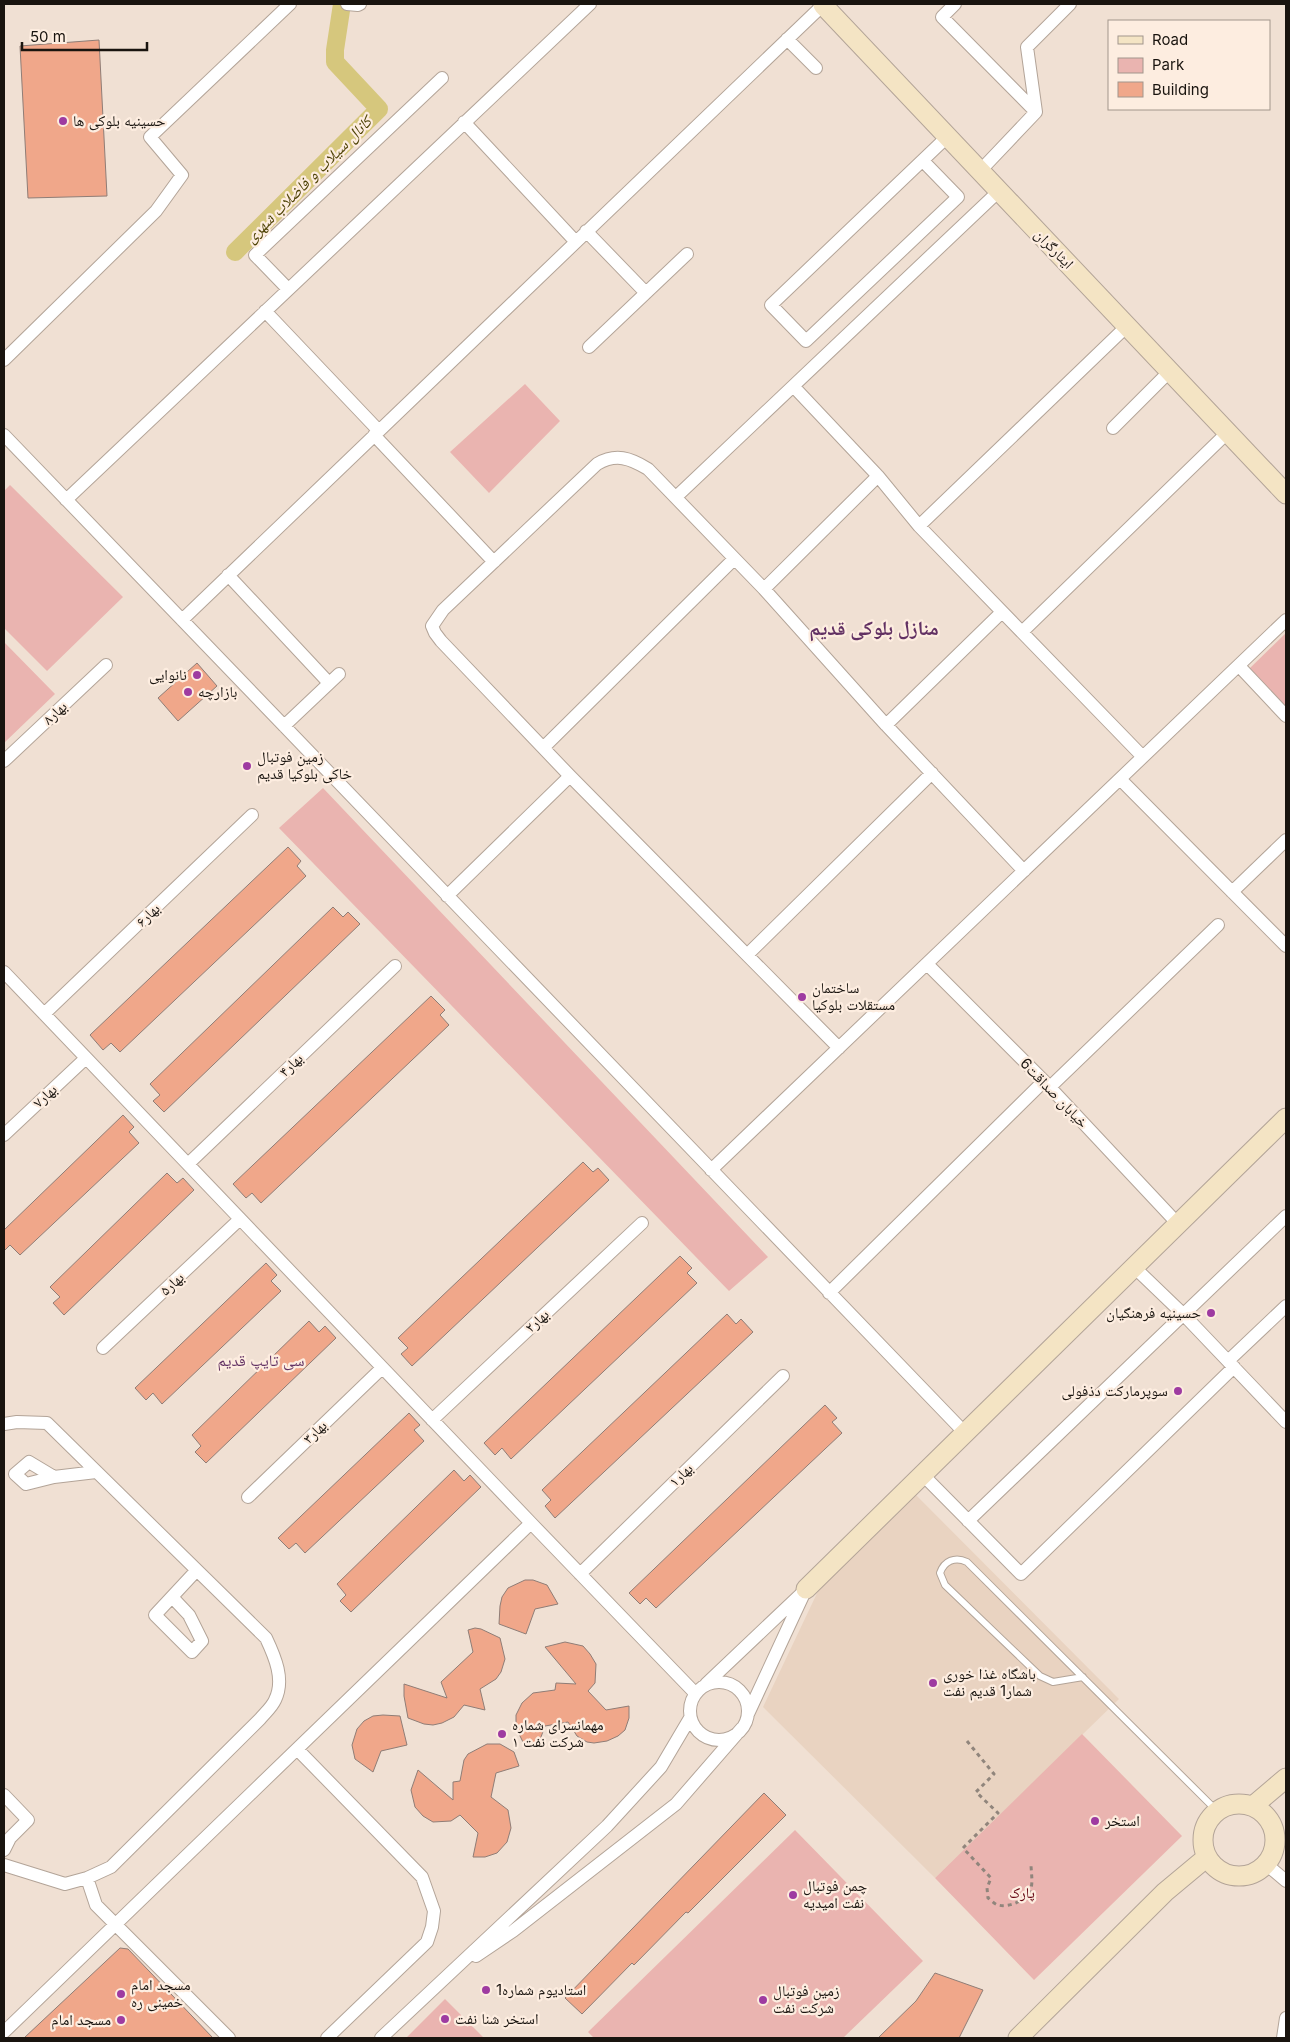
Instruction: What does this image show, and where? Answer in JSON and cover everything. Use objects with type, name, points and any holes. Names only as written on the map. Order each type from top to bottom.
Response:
[{"type":"street","points":[[4,360],[156,211],[182,175],[150,137],[277,10],[290,4]]},
{"type":"street","points":[[348,4],[358,6],[360,4]]},
{"type":"street","points":[[66,500],[590,4]]},
{"type":"street","points":[[182,620],[788,39],[822,4]]},
{"type":"street","name":"ایثارگران","points":[[822,4],[1286,494]]},
{"type":"street","points":[[955,4],[942,17],[1036,112]]},
{"type":"street","points":[[1036,112],[1027,47],[1070,4]]},
{"type":"street","points":[[788,39],[816,68]]},
{"type":"street","points":[[288,289],[255,255],[442,78]]},
{"type":"street","points":[[980,171],[1036,112]]},
{"type":"street","points":[[464,122],[576,242]]},
{"type":"street","points":[[923,161],[958,197],[806,341],[771,305],[948,137]]},
{"type":"street","points":[[676,497],[999,192]]},
{"type":"street","points":[[586,232],[646,293]]},
{"type":"street","points":[[589,347],[686,254]]},
{"type":"street","points":[[265,311],[494,562]]},
{"type":"street","points":[[918,526],[1127,326]]},
{"type":"street","points":[[1112,428],[1170,372]]},
{"type":"street","points":[[794,387],[878,476],[918,526],[1143,757]]},
{"type":"street","points":[[1022,632],[1228,432]]},
{"type":"street","points":[[4,435],[965,1433]]},
{"type":"street","points":[[839,1048],[570,776],[440,640],[432,626],[442,610],[597,464],[606,458],[620,457],[636,461],[648,469],[676,497],[764,589],[886,725],[1024,871]]},
{"type":"street","points":[[764,589],[878,476]]},
{"type":"street","points":[[544,747],[734,559]]},
{"type":"street","points":[[228,575],[328,684]]},
{"type":"street","points":[[886,725],[1002,612]]},
{"type":"street","points":[[711,1170],[1286,620]]},
{"type":"street","name":"بهار۸","points":[[4,761],[106,665]]},
{"type":"street","points":[[1239,666],[1286,716]]},
{"type":"street","points":[[284,726],[339,674]]},
{"type":"street","points":[[747,955],[932,773]]},
{"type":"street","points":[[447,896],[570,776]]},
{"type":"street","points":[[1120,779],[1286,946]]},
{"type":"street","name":"بهار۶","points":[[44,1014],[252,816]]},
{"type":"street","points":[[1232,892],[1286,840]]},
{"type":"street","points":[[829,1293],[1047,1084],[1218,925]]},
{"type":"street","name":"خیابان صداقت6","points":[[927,964],[1047,1084],[1178,1224]]},
{"type":"street","name":"بهار۴","points":[[188,1164],[395,966]]},
{"type":"street","points":[[4,972],[530,1523],[580,1574],[700,1689]]},
{"type":"street","name":"بهار۷","points":[[4,1135],[86,1058]]},
{"type":"street","points":[[700,1689],[718,1682],[730,1684],[741,1692],[747,1704],[745,1722],[732,1737],[719,1740],[707,1738],[696,1730],[690,1718],[690,1705],[700,1689],[923,1475],[1286,1118]]},
{"type":"street","points":[[968,1521],[1286,1216]]},
{"type":"street","name":"بهار۵","points":[[103,1348],[240,1219]]},
{"type":"street","name":"بهار۲","points":[[432,1420],[642,1222]]},
{"type":"street","points":[[1134,1267],[1184,1315],[1286,1422]]},
{"type":"street","points":[[923,1475],[1021,1574],[1231,1364],[1286,1306]]},
{"type":"street","name":"بهار۳","points":[[248,1497],[382,1368]]},
{"type":"street","name":"بهار۱","points":[[580,1574],[783,1376]]},
{"type":"street","points":[[4,1424],[17,1422],[47,1423],[266,1638],[275,1656],[280,1675],[276,1699],[260,1719],[111,1867],[87,1878],[65,1884],[4,1864]]},
{"type":"street","points":[[54,1478],[96,1472]]},
{"type":"street","points":[[4,2032],[530,1523]]},
{"type":"street","points":[[172,1597],[196,1571]]},
{"type":"street","points":[[443,1978],[513,1931],[676,1804],[745,1722],[806,1589]]},
{"type":"street","points":[[381,2038],[607,1826],[661,1767],[690,1718]]},
{"type":"street","points":[[297,1749],[422,1877],[434,1911],[432,1927],[427,1942],[327,2038]]},
{"type":"street","points":[[1253,1806],[1286,1778]]},
{"type":"street","points":[[4,1795],[28,1820],[7,1834],[4,1850]]},
{"type":"street","points":[[1231,1805],[1253,1806],[1270,1820],[1274,1830],[1281,1834],[1274,1849],[1266,1864],[1246,1876],[1235,1876],[1219,1870],[1208,1857],[1204,1847],[1203,1836],[1206,1824],[1217,1811],[1231,1805]]},
{"type":"street","points":[[1018,2038],[1165,1892],[1208,1857]]},
{"type":"street","points":[[1266,1864],[1286,1881]]},
{"type":"street","points":[[87,1878],[96,1906],[230,2038]]},
{"type":"street","points":[[1283,2038],[1286,2018]]},
{"type":"lane","points":[[1083,1677],[1053,1682],[1040,1676],[945,1585],[940,1573],[942,1567],[954,1559],[961,1559],[967,1562],[1083,1677],[1217,1811]]},
{"type":"path","points":[[967,1741],[994,1774],[976,1792],[998,1813],[963,1848],[991,1878],[987,1888],[988,1898],[996,1905],[1006,1905],[1024,1898],[1031,1888],[1031,1864]]},
{"type":"shaded area","points":[[914,1493],[1119,1699],[935,1878],[763,1707],[819,1589]]},
{"type":"green space","points":[[525,384],[560,421],[489,493],[450,452]]},
{"type":"green space","points":[[10,485],[123,597],[47,671],[4,628],[4,491]]},
{"type":"green space","points":[[1286,633],[1286,708],[1249,669]]},
{"type":"green space","points":[[4,642],[55,694],[4,743]]},
{"type":"green space","points":[[323,788],[768,1257],[729,1291],[279,828]]},
{"type":"green space","name":"پارک","points":[[1082,1734],[1182,1836],[1034,1980],[935,1878]]},
{"type":"green space","name":"چمن فوتبال نفت امیدیه","points":[[795,1830],[923,1961],[843,2038],[594,2038],[588,2032]]},
{"type":"green space","name":"استخر شنا نفت","points":[[445,1999],[484,2038],[406,2038]]},
{"type":"building","name":"حسینیه بلوکی ها","points":[[99,40],[107,196],[28,198],[20,46]]},
{"type":"building","name":"بازارچه","points":[[197,663],[217,686],[178,721],[158,698]]},
{"type":"building","points":[[288,847],[301,861],[297,866],[306,876],[120,1052],[111,1043],[103,1050],[90,1035]]},
{"type":"building","points":[[333,907],[343,917],[348,912],[360,924],[164,1112],[153,1101],[160,1095],[150,1084]]},
{"type":"building","points":[[431,996],[445,1010],[440,1015],[449,1025],[261,1203],[252,1193],[246,1198],[233,1184]]},
{"type":"building","points":[[123,1115],[134,1127],[129,1132],[139,1143],[20,1255],[10,1245],[4,1251],[4,1230]]},
{"type":"building","points":[[583,1162],[593,1172],[598,1168],[609,1180],[412,1366],[401,1354],[408,1348],[398,1338]]},
{"type":"building","points":[[167,1173],[177,1183],[183,1178],[194,1190],[64,1315],[53,1303],[60,1297],[50,1287]]},
{"type":"building","points":[[680,1256],[692,1268],[687,1273],[697,1283],[511,1459],[502,1448],[495,1455],[484,1443]]},
{"type":"building","points":[[266,1263],[277,1275],[271,1281],[281,1291],[162,1404],[153,1393],[146,1400],[135,1388]]},
{"type":"building","points":[[727,1314],[736,1324],[741,1319],[753,1332],[555,1518],[545,1506],[551,1500],[542,1490]]},
{"type":"building","points":[[309,1321],[319,1332],[325,1326],[336,1338],[206,1463],[195,1452],[201,1446],[192,1435]]},
{"type":"building","points":[[825,1405],[837,1418],[832,1422],[842,1433],[656,1608],[646,1598],[640,1604],[629,1593]]},
{"type":"building","points":[[409,1413],[420,1425],[414,1430],[424,1441],[305,1553],[296,1543],[289,1549],[278,1538]]},
{"type":"building","points":[[454,1470],[464,1481],[470,1475],[481,1487],[351,1612],[340,1601],[346,1595],[337,1584]]},
{"type":"building","points":[[525,1580],[533,1580],[547,1585],[558,1604],[535,1609],[526,1634],[499,1624],[502,1597],[508,1588]]},
{"type":"building","points":[[475,1628],[500,1638],[505,1659],[501,1672],[496,1679],[480,1689],[485,1710],[464,1705],[454,1717],[433,1725],[408,1718],[404,1684],[447,1698],[441,1682],[473,1652],[468,1630]]},
{"type":"building","points":[[565,1642],[583,1646],[596,1664],[595,1683],[588,1691],[606,1710],[629,1706],[629,1718],[625,1730],[618,1736],[607,1741],[594,1743],[587,1742],[577,1736],[568,1722],[545,1726],[537,1748],[523,1742],[516,1728],[516,1715],[522,1703],[533,1693],[555,1690],[556,1683],[576,1684],[545,1647]]},
{"type":"building","points":[[373,1716],[400,1716],[407,1745],[381,1751],[373,1772],[355,1759],[352,1745],[357,1729],[364,1721]]},
{"type":"building","points":[[487,1744],[500,1744],[514,1752],[519,1766],[496,1773],[491,1797],[508,1810],[511,1828],[507,1842],[497,1853],[485,1857],[473,1857],[478,1833],[460,1815],[451,1821],[433,1822],[423,1816],[415,1807],[411,1790],[418,1770],[453,1800],[453,1782],[460,1781],[464,1760],[468,1754]]},
{"type":"building","points":[[764,1793],[786,1815],[688,1913],[686,1912],[634,1965],[632,1963],[582,2014],[565,1998]]},
{"type":"building","name":"مسجد امام خمینی ره","points":[[120,1948],[128,1949],[213,2038],[24,2038]]},
{"type":"building","points":[[935,1973],[983,1990],[959,2038],[878,2038],[916,2001]]},
{"type":"waterway","name":"کانال سیلاب و فاضلاب شهری","points":[[235,252],[379,109],[335,62],[342,4]]},
{"type":"place","name":"حسینیه بلوکی ها","points":[[63,121]]},
{"type":"place","name":"نانوایی","points":[[197,675]]},
{"type":"place","name":"بازارچه","points":[[188,692]]},
{"type":"place","name":"زمین فوتبال خاکی بلوکیا قدیم","points":[[247,766]]},
{"type":"place","name":"ساختمان مستقلات بلوکیا","points":[[802,997]]},
{"type":"place","name":"حسینیه فرهنگیان","points":[[1211,1313]]},
{"type":"place","name":"سوپرمارکت دذفولی","points":[[1178,1391]]},
{"type":"place","name":"باشگاه غذا خوری شمار1 قدیم نفت","points":[[933,1683]]},
{"type":"place","name":"مهمانسرای شماره ۱ شرکت نفت","points":[[502,1734]]},
{"type":"place","name":"استخر","points":[[1095,1821]]},
{"type":"place","name":"چمن فوتبال نفت امیدیه","points":[[793,1895]]},
{"type":"place","name":"استادیوم شماره1","points":[[486,1990]]},
{"type":"place","name":"مسجد امام خمینی ره","points":[[121,1994]]},
{"type":"place","name":"زمین فوتبال شرکت نفت","points":[[763,2000]]},
{"type":"place","name":"استخر شنا نفت","points":[[445,2019]]},
{"type":"place","name":"مسجد امام","points":[[121,2020]]},
{"type":"district","name":"منازل بلوکی قدیم","points":[[874,628]]},
{"type":"district","name":"سی تایپ قدیم","points":[[261,1360]]}]
